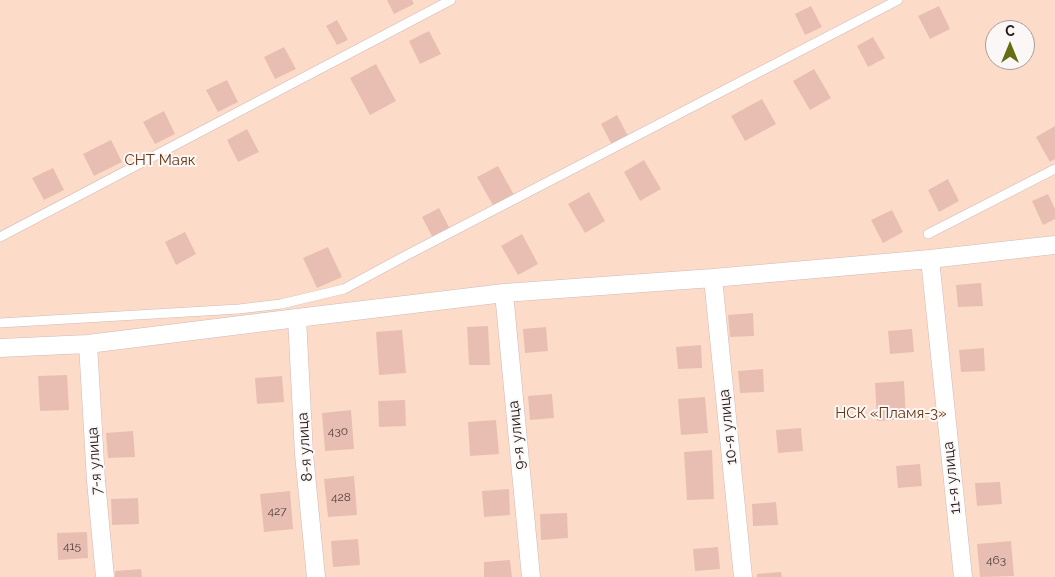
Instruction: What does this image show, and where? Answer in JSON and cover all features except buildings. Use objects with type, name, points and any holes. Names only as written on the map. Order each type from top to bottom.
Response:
[{"type":"street","points":[[0,348],[88,344],[504,293],[713,278],[1055,246]]},
{"type":"street","name":"11-я улица","points":[[930,259],[963,577]]},
{"type":"street","name":"10-я улица","points":[[713,278],[743,577]]},
{"type":"street","name":"9-я улица","points":[[504,293],[531,577]]},
{"type":"street","name":"8-я улица","points":[[297,318],[304,454],[316,577]]},
{"type":"street","name":"7-я улица","points":[[88,344],[96,481],[105,577]]},
{"type":"lane","points":[[0,236],[451,0]]},
{"type":"lane","points":[[0,323],[239,309],[281,304],[344,289],[898,0]]},
{"type":"lane","points":[[928,234],[1055,169]]},
{"type":"green space","points":[[0,0],[1055,0],[1055,577],[0,577]]},
{"type":"park label","name":"СНТ Маяк","points":[[160,160]]},
{"type":"park label","name":"НСК «Пламя-3»","points":[[891,413]]}]
